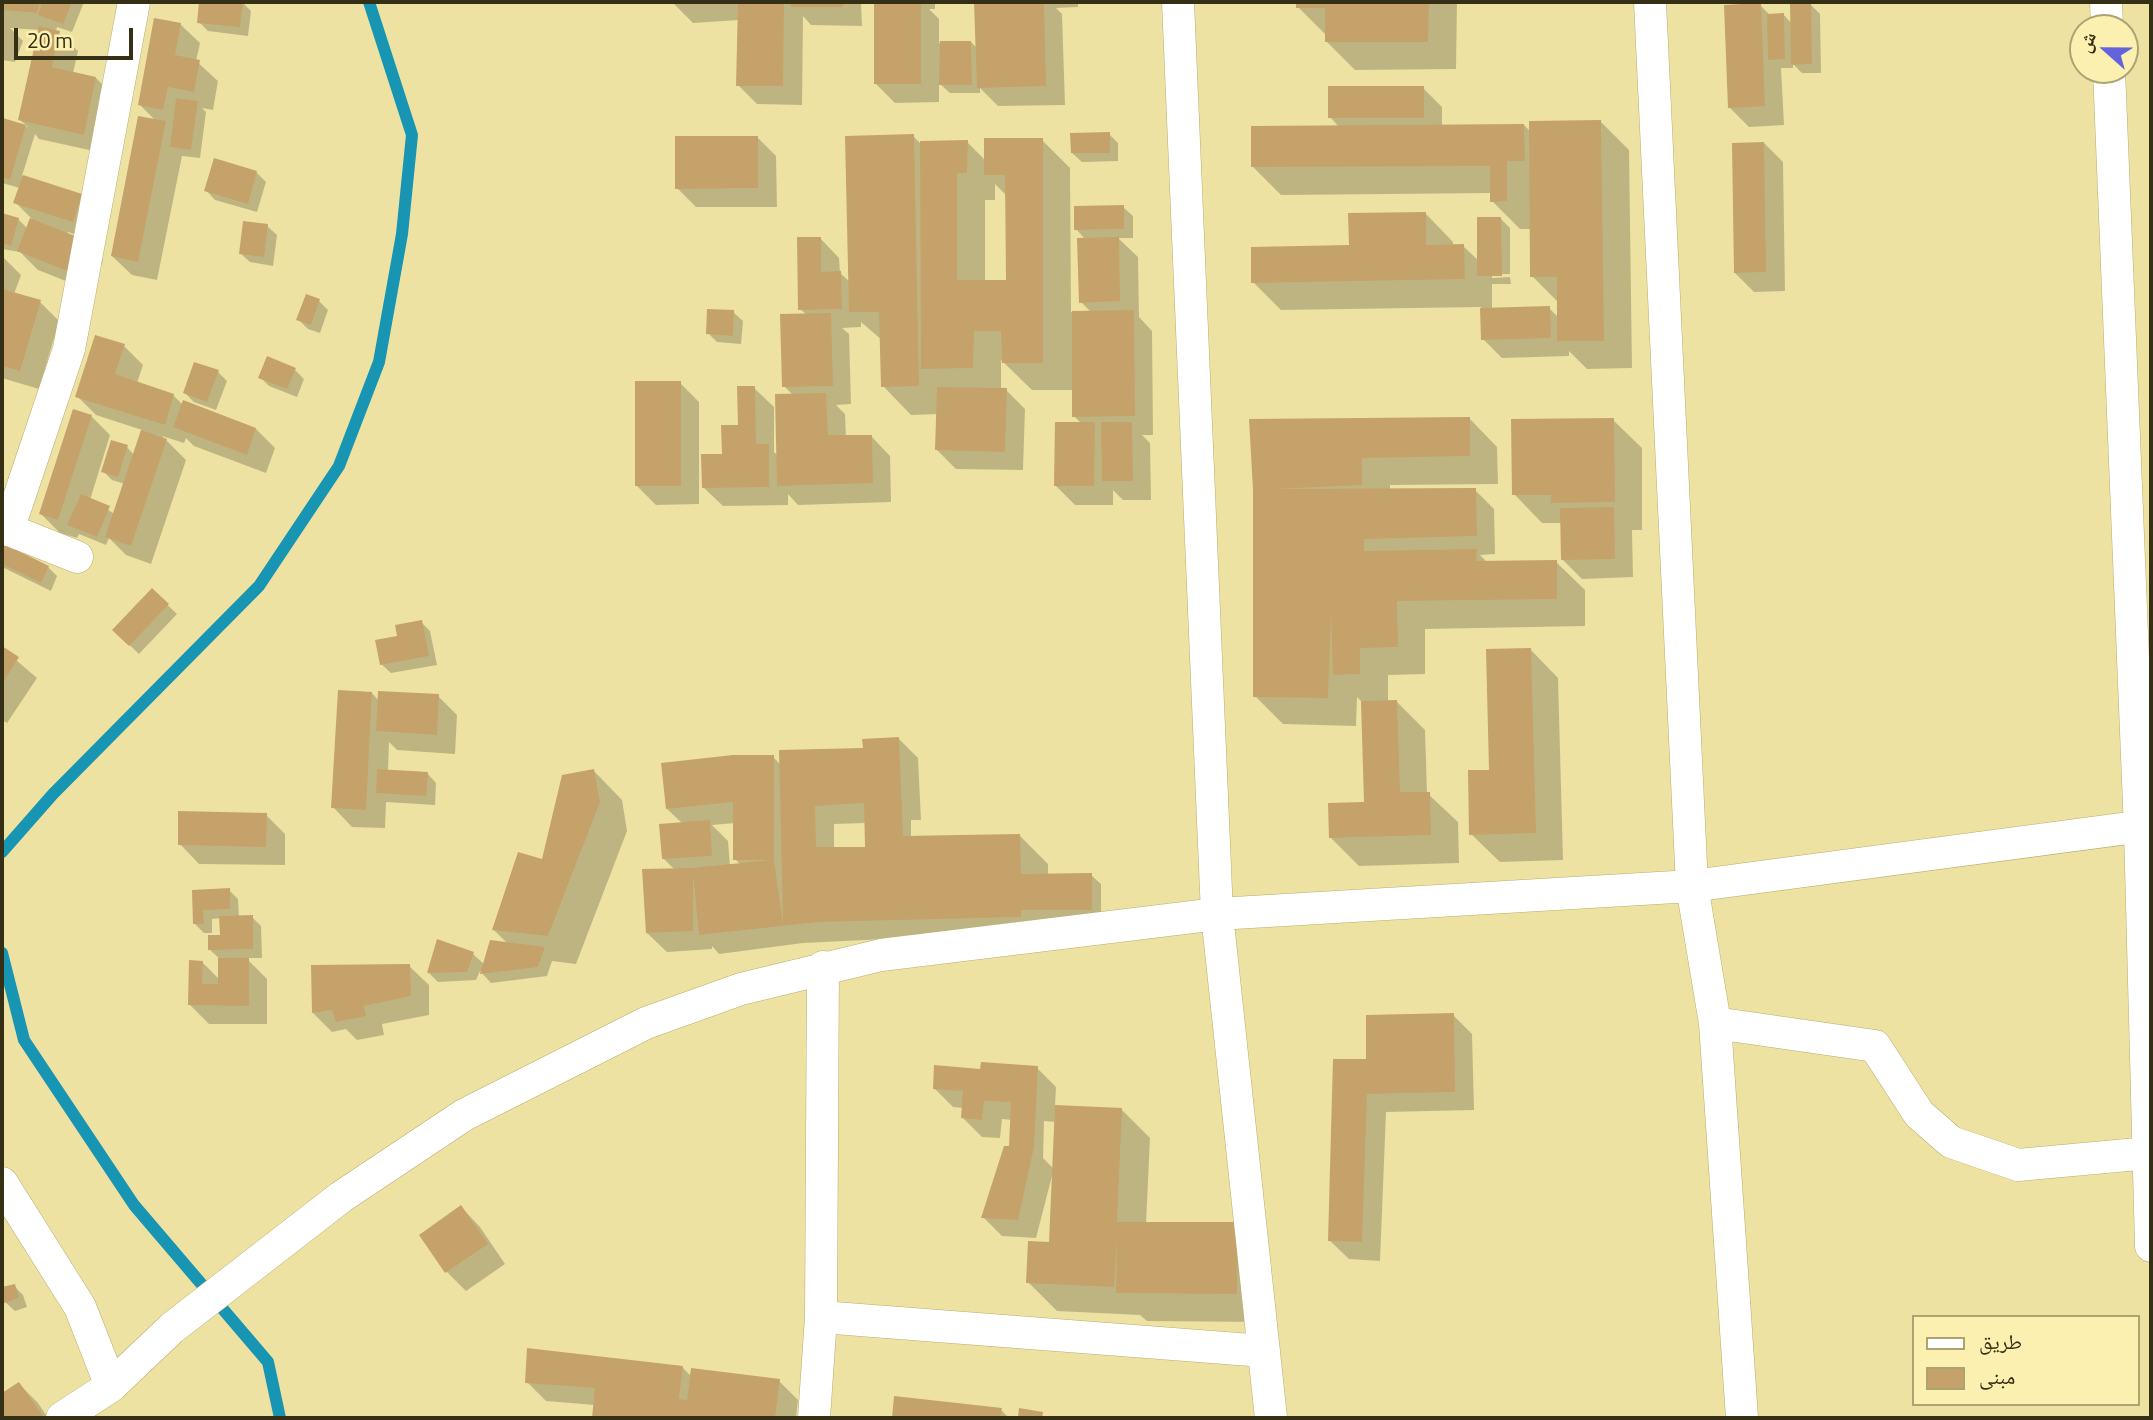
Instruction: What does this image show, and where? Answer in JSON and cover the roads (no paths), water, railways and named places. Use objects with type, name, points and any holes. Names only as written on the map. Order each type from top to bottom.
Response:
[{"type":"street","points":[[77,557],[5,529],[69,349],[134,2]]},
{"type":"street","points":[[1178,2],[1217,914],[1271,1418]]},
{"type":"street","points":[[1650,2],[1692,886],[1715,1023],[1742,1418]]},
{"type":"street","points":[[2110,84],[2137,425],[2146,827],[2151,1246]]},
{"type":"street","points":[[62,1418],[111,1386],[173,1328],[341,1197],[464,1115],[646,1023],[741,989],[881,955],[1217,914],[1692,886],[2146,827]]},
{"type":"street","points":[[814,1418],[821,1317],[823,967]]},
{"type":"street","points":[[1715,1023],[1875,1046],[1919,1114],[1951,1142],[2018,1165],[2149,1153]]},
{"type":"street","points":[[2,1183],[80,1307],[111,1386]]},
{"type":"street","points":[[821,1317],[1264,1351]]},
{"type":"waterway","points":[[2,852],[53,794],[259,586],[339,466],[379,362],[402,234],[412,135],[369,2]]},
{"type":"waterway","points":[[2,953],[24,1040],[134,1205],[268,1362],[280,1418]]}]
